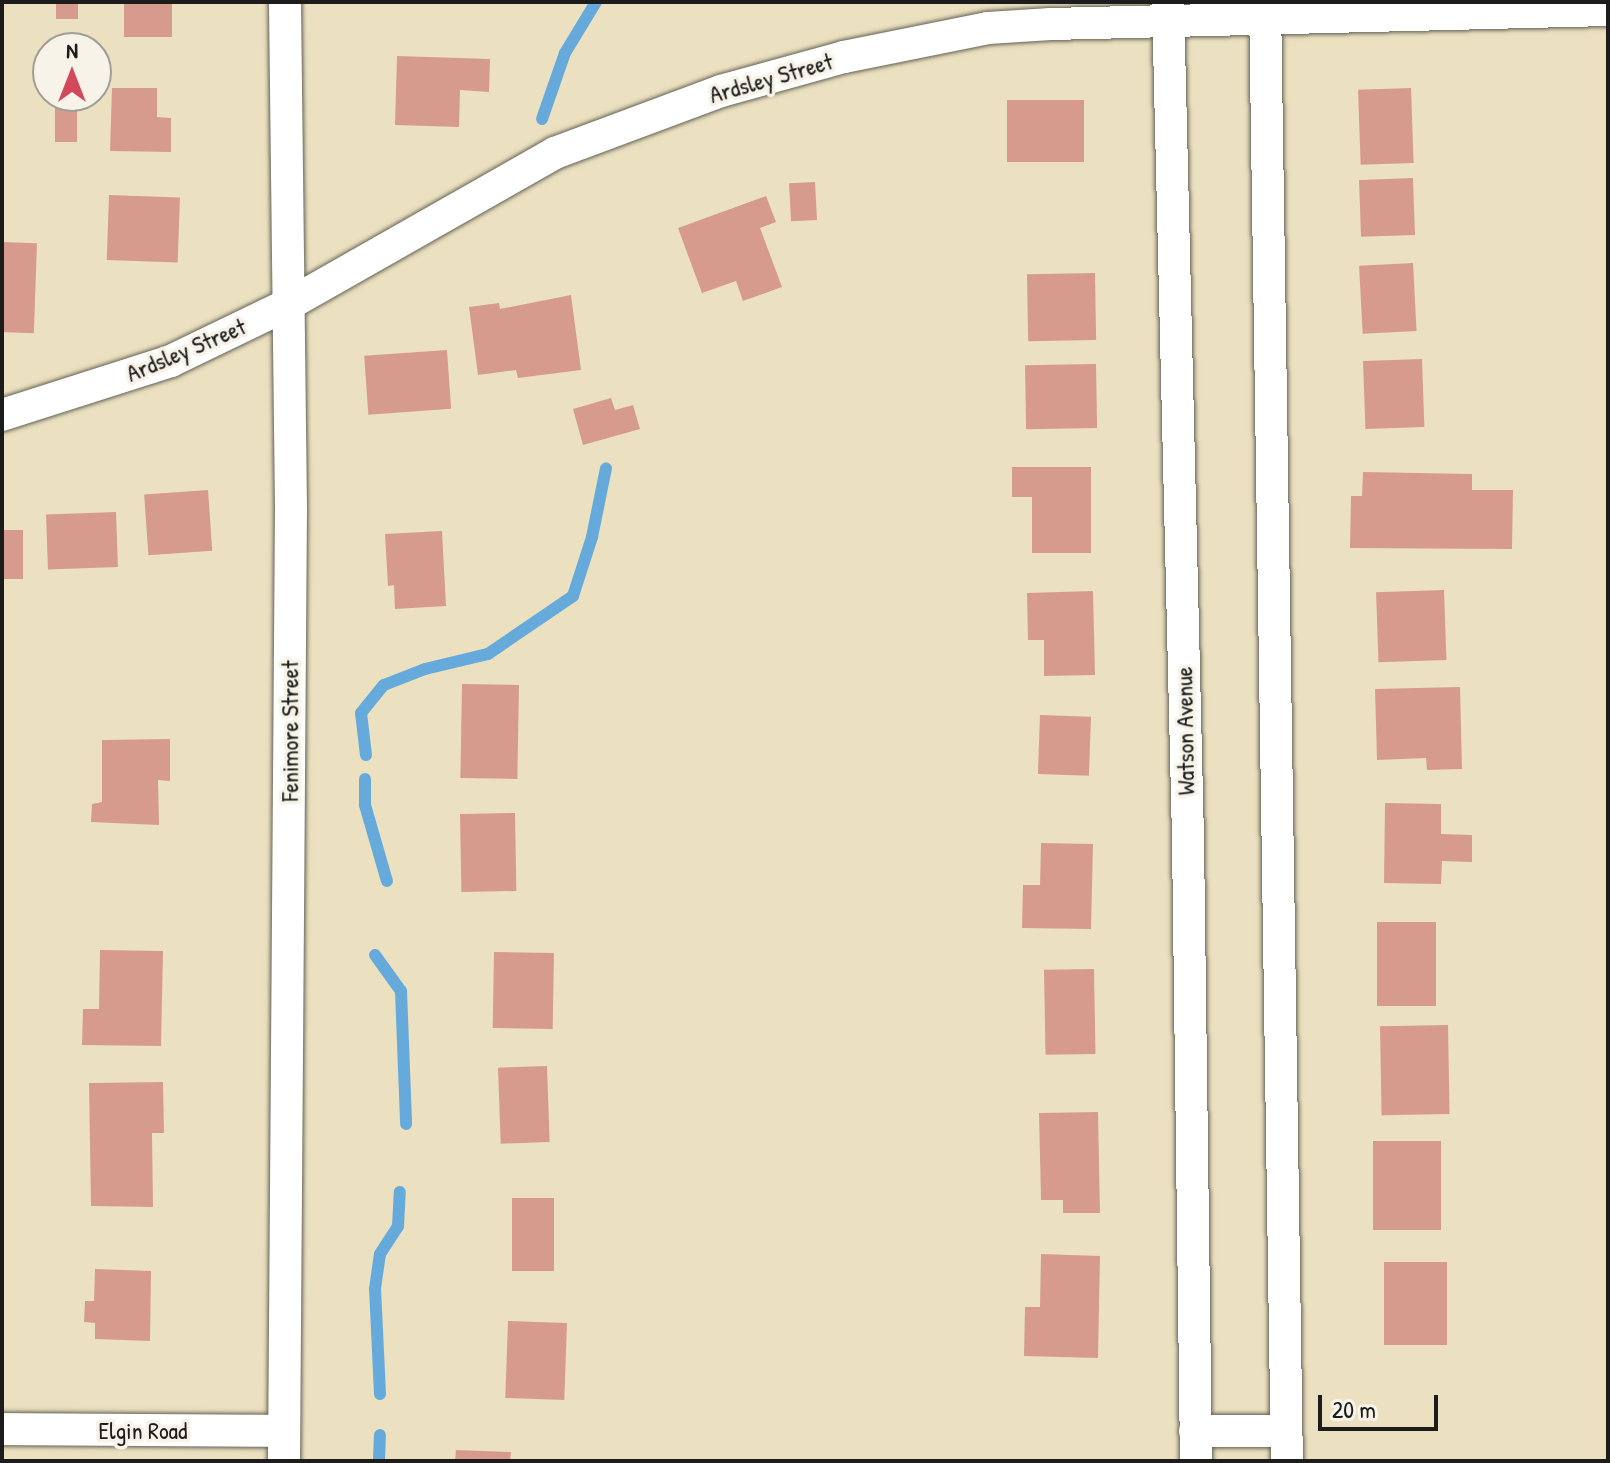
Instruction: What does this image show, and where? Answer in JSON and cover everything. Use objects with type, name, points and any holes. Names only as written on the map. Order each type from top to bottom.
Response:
[{"type":"street","name":"Fenimore Street","points":[[284,1446],[291,303],[285,2]]},
{"type":"street","name":"Ardsley Street","points":[[2,415],[171,361],[291,303],[555,153],[721,91],[844,57],[988,28],[1169,12],[1265,11],[1325,15],[1608,10]]},
{"type":"street","points":[[1196,1446],[1287,1446],[1265,11]]},
{"type":"street","name":"Watson Avenue","points":[[1169,12],[1188,839],[1196,1446]]},
{"type":"street","name":"Elgin Road","points":[[2,1429],[284,1446]]},
{"type":"building","points":[[56,2],[78,2],[78,19],[56,19]]},
{"type":"building","points":[[124,2],[172,2],[172,37],[124,37]]},
{"type":"building","points":[[397,56],[490,59],[489,92],[460,90],[459,127],[395,125]]},
{"type":"building","points":[[112,88],[157,88],[157,117],[171,118],[171,152],[110,151]]},
{"type":"building","points":[[1411,88],[1414,163],[1361,165],[1358,90]]},
{"type":"building","points":[[1007,100],[1084,100],[1084,162],[1007,162]]},
{"type":"building","points":[[55,112],[77,112],[77,142],[55,142]]},
{"type":"building","points":[[1413,178],[1415,235],[1361,237],[1359,180]]},
{"type":"building","points":[[815,182],[817,220],[791,221],[789,183]]},
{"type":"building","points":[[109,195],[180,197],[178,262],[107,260]]},
{"type":"building","points":[[766,196],[776,222],[760,228],[782,287],[743,301],[736,281],[702,293],[678,228]]},
{"type":"building","points":[[2,242],[37,243],[34,333],[2,332]]},
{"type":"building","points":[[1413,263],[1417,331],[1363,334],[1359,266]]},
{"type":"building","points":[[1095,273],[1096,340],[1028,341],[1027,274]]},
{"type":"building","points":[[571,295],[581,370],[518,378],[516,370],[478,375],[469,307],[499,303],[500,309]]},
{"type":"building","points":[[447,350],[451,409],[368,415],[364,356]]},
{"type":"building","points":[[1422,359],[1424,427],[1365,429],[1363,361]]},
{"type":"building","points":[[1096,364],[1097,428],[1026,429],[1025,365]]},
{"type":"building","points":[[611,398],[615,410],[633,405],[640,429],[583,445],[573,409]]},
{"type":"building","points":[[1012,467],[1091,467],[1091,553],[1032,553],[1032,497],[1012,497]]},
{"type":"building","points":[[1363,472],[1472,474],[1472,490],[1513,490],[1512,549],[1350,548],[1351,496],[1362,496]]},
{"type":"building","points":[[208,490],[212,551],[148,555],[144,494]]},
{"type":"building","points":[[116,512],[118,567],[48,569],[46,514]]},
{"type":"building","points":[[2,530],[23,530],[23,579],[2,579]]},
{"type":"building","points":[[442,531],[446,606],[395,609],[394,585],[388,586],[385,534]]},
{"type":"building","points":[[1444,590],[1446,660],[1378,662],[1376,592]]},
{"type":"building","points":[[1093,591],[1095,675],[1044,676],[1044,640],[1028,640],[1027,593]]},
{"type":"building","points":[[462,684],[519,685],[517,779],[460,778]]},
{"type":"building","points":[[1460,687],[1462,769],[1427,770],[1426,758],[1377,760],[1375,689]]},
{"type":"building","points":[[1040,715],[1091,717],[1089,776],[1038,774]]},
{"type":"building","points":[[170,739],[170,781],[158,780],[159,825],[91,822],[92,804],[102,802],[102,740]]},
{"type":"building","points":[[1385,803],[1441,804],[1441,834],[1472,835],[1472,862],[1442,861],[1441,884],[1384,883]]},
{"type":"building","points":[[515,813],[516,891],[461,892],[460,814]]},
{"type":"building","points":[[1041,843],[1093,844],[1091,929],[1022,928],[1023,885],[1040,885]]},
{"type":"building","points":[[1377,922],[1436,922],[1436,1006],[1377,1006]]},
{"type":"building","points":[[100,950],[163,951],[161,1046],[82,1045],[83,1009],[99,1009]]},
{"type":"building","points":[[494,952],[554,953],[553,1029],[493,1028]]},
{"type":"building","points":[[1094,969],[1095,1054],[1045,1055],[1044,970]]},
{"type":"building","points":[[1448,1025],[1450,1114],[1382,1115],[1380,1026]]},
{"type":"building","points":[[547,1066],[550,1142],[501,1144],[498,1068]]},
{"type":"building","points":[[163,1082],[164,1133],[152,1133],[153,1207],[91,1206],[89,1083]]},
{"type":"building","points":[[1098,1112],[1100,1213],[1063,1213],[1063,1200],[1041,1200],[1039,1113]]},
{"type":"building","points":[[1373,1141],[1441,1141],[1441,1230],[1373,1230]]},
{"type":"building","points":[[512,1198],[554,1198],[554,1271],[512,1271]]},
{"type":"building","points":[[1041,1254],[1100,1256],[1098,1358],[1024,1356],[1025,1307],[1040,1307]]},
{"type":"building","points":[[1384,1262],[1447,1262],[1447,1345],[1384,1345]]},
{"type":"building","points":[[95,1269],[151,1271],[150,1341],[95,1339],[95,1323],[84,1322],[85,1301],[94,1301]]},
{"type":"building","points":[[508,1321],[567,1323],[564,1400],[505,1398]]},
{"type":"building","points":[[456,1450],[511,1452],[510,1461],[455,1461]]},
{"type":"waterway","points":[[542,119],[565,53],[596,2]]},
{"type":"waterway","points":[[366,755],[361,713],[384,685],[425,669],[488,654],[573,596],[592,537],[606,468]]},
{"type":"waterway","points":[[365,779],[365,805],[387,881]]},
{"type":"waterway","points":[[375,955],[401,991],[406,1124]]},
{"type":"waterway","points":[[380,1394],[375,1289],[380,1254],[398,1226],[400,1192]]},
{"type":"waterway","points":[[379,1461],[380,1435]]}]
